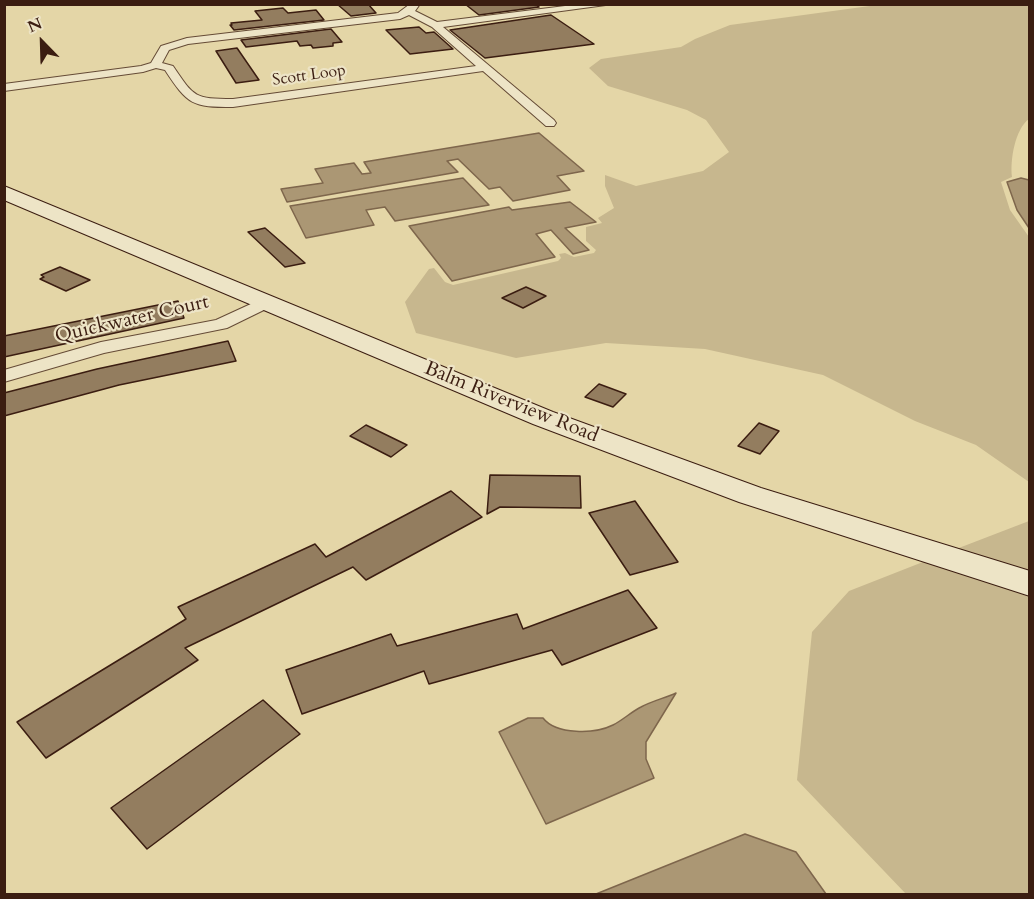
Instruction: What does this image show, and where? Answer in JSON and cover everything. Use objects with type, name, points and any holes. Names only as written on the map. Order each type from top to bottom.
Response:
[{"type":"main road","name":"Balm Riverview Road","points":[[4,192],[543,418],[750,495],[1022,582]]},
{"type":"street","points":[[435,25],[609,4]]},
{"type":"street","points":[[4,88],[128,73],[155,65],[165,48],[187,41],[400,16],[412,8],[550,123]]},
{"type":"street","name":"Scott Loop","points":[[155,65],[169,68],[190,99],[203,103],[233,103],[484,68]]},
{"type":"street","name":"Quickwater Court","points":[[4,376],[101,348],[221,324],[267,302]]},
{"type":"shaded area","points":[[877,5],[1029,5],[1029,119],[1020,130],[1014,145],[1012,177],[1001,182],[1010,210],[1029,237],[1029,482],[976,445],[915,421],[823,375],[705,349],[606,343],[516,358],[416,333],[405,302],[429,269],[434,268],[445,282],[453,285],[558,261],[561,258],[559,254],[565,253],[574,257],[594,253],[596,250],[586,241],[586,227],[602,223],[598,218],[614,208],[605,186],[605,175],[636,186],[703,171],[729,152],[706,120],[687,110],[608,86],[589,68],[601,59],[681,47],[730,25]]},
{"type":"shaded area","points":[[539,133],[584,171],[557,176],[570,190],[513,201],[500,187],[489,189],[458,159],[447,161],[458,172],[287,202],[281,189],[323,183],[315,169],[354,163],[362,174],[371,173],[364,162]]},
{"type":"shaded area","points":[[463,178],[489,205],[395,221],[385,207],[366,210],[374,225],[306,238],[290,206]]},
{"type":"shaded area","points":[[1021,178],[1029,180],[1029,228],[1017,210],[1007,182]]},
{"type":"shaded area","points":[[570,202],[596,222],[565,228],[589,250],[573,254],[551,230],[536,234],[555,257],[452,281],[409,226],[509,207],[512,210]]},
{"type":"shaded area","points":[[1029,521],[1029,576],[951,551]]},
{"type":"shaded area","points":[[928,560],[1029,593],[1029,894],[906,894],[797,780],[812,632],[849,591]]},
{"type":"shaded area","points":[[676,693],[646,742],[646,759],[654,778],[546,824],[499,732],[528,718],[543,718],[549,724],[566,730],[596,730],[613,725],[641,707]]},
{"type":"shaded area","points":[[745,834],[796,852],[826,894],[596,894]]},
{"type":"building","points":[[337,4],[368,4],[376,13],[351,16]]},
{"type":"building","points":[[465,4],[536,4],[539,7],[479,15]]},
{"type":"building","points":[[283,8],[288,13],[316,10],[324,20],[234,30],[230,25],[231,23],[262,20],[255,11]]},
{"type":"building","points":[[551,15],[594,44],[485,58],[450,30]]},
{"type":"building","points":[[419,27],[426,33],[434,32],[453,49],[410,54],[386,30]]},
{"type":"building","points":[[331,29],[342,42],[333,43],[333,46],[313,48],[311,45],[300,46],[297,41],[246,47],[241,40]]},
{"type":"building","points":[[237,48],[259,80],[236,83],[216,51]]},
{"type":"building","points":[[265,228],[305,263],[285,267],[248,232]]},
{"type":"building","points":[[60,267],[90,280],[66,291],[40,279],[44,277],[41,275]]},
{"type":"building","points":[[526,287],[546,296],[523,308],[502,298]]},
{"type":"building","points":[[178,301],[184,318],[4,357],[4,336]]},
{"type":"building","points":[[228,341],[236,361],[119,385],[4,416],[4,393],[97,369]]},
{"type":"building","points":[[599,384],[626,394],[613,407],[585,397]]},
{"type":"building","points":[[759,423],[779,431],[760,454],[738,446]]},
{"type":"building","points":[[366,425],[407,445],[391,457],[350,436]]},
{"type":"building","points":[[490,475],[580,476],[581,508],[500,507],[487,514]]},
{"type":"building","points":[[451,491],[482,517],[366,580],[353,567],[185,648],[198,660],[46,758],[17,722],[186,619],[178,607],[315,544],[326,557]]},
{"type":"building","points":[[635,501],[678,562],[630,575],[589,513]]},
{"type":"building","points":[[628,590],[657,628],[562,665],[552,650],[429,684],[424,671],[302,714],[286,670],[391,634],[397,646],[517,614],[523,629]]},
{"type":"building","points":[[263,700],[300,734],[147,849],[111,808]]}]
